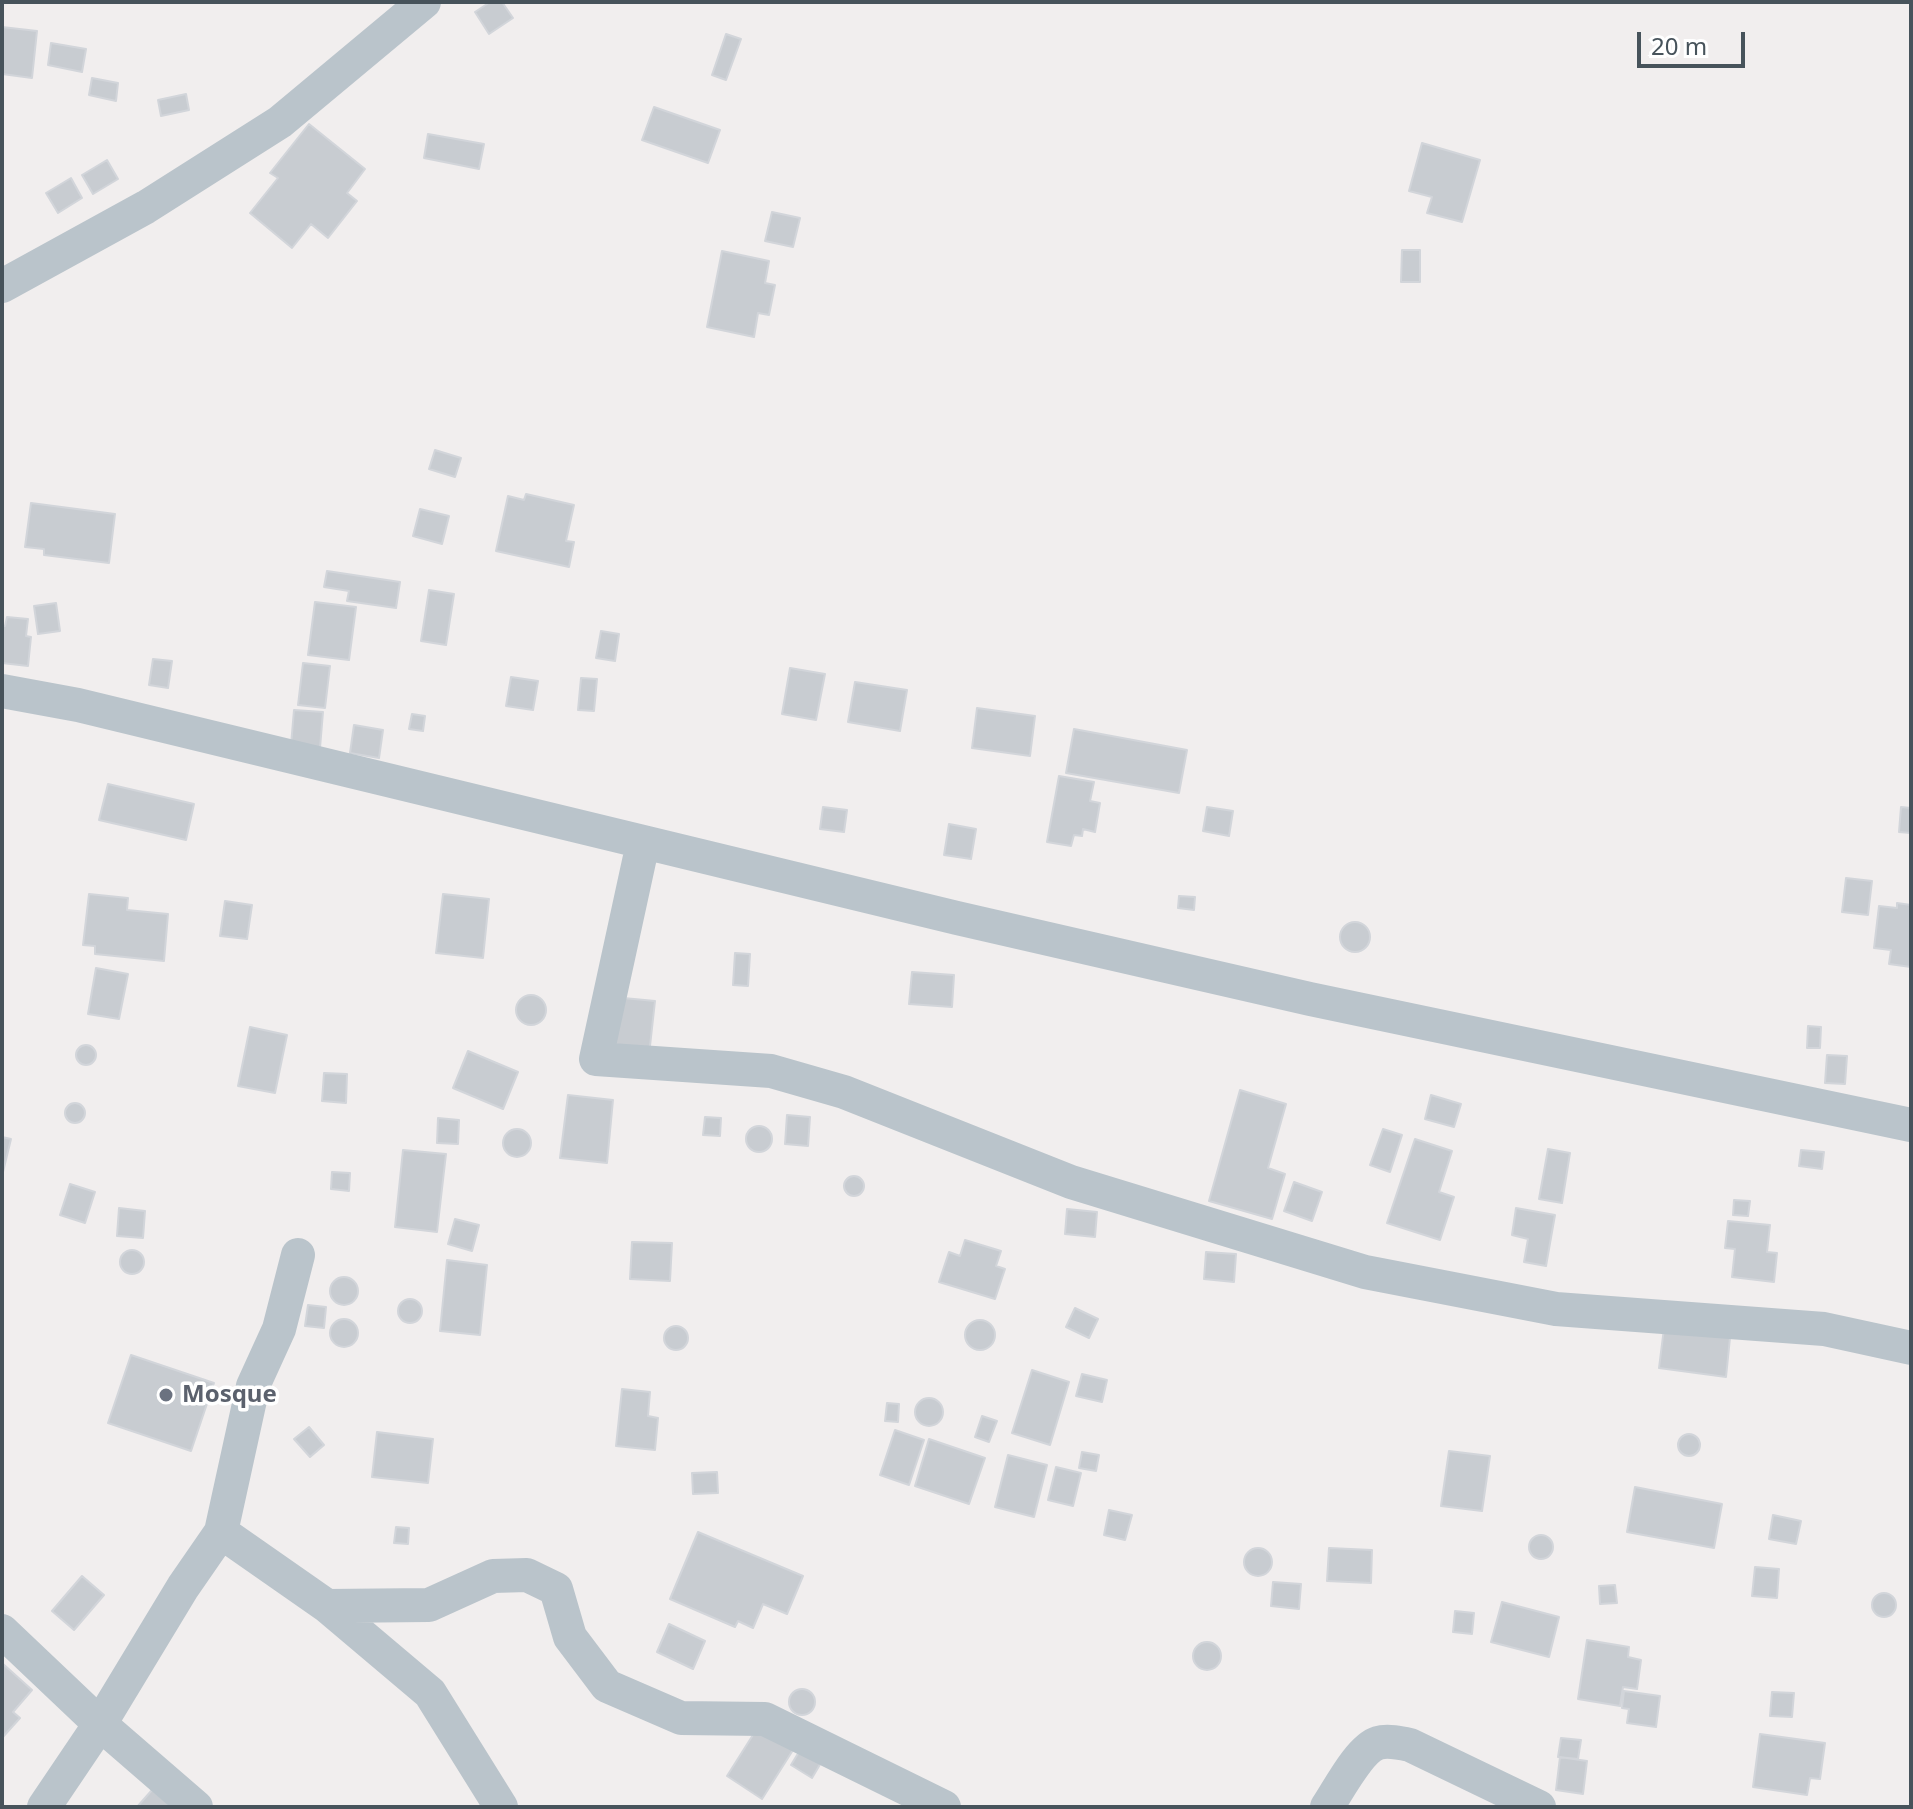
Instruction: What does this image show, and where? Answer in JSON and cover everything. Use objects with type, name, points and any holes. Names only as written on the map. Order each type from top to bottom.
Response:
[{"type":"street","points":[[2,286],[146,207],[280,122],[424,2]]},
{"type":"street","points":[[2,691],[78,705],[957,918],[1294,995],[1911,1125]]},
{"type":"street","points":[[643,843],[596,1059],[771,1071],[844,1092],[1071,1182],[1365,1272],[1556,1309],[1824,1329],[1911,1348]]},
{"type":"street","points":[[44,1807],[221,1532],[253,1386],[279,1329],[298,1255]]},
{"type":"street","points":[[221,1532],[327,1606],[430,1693],[501,1807]]},
{"type":"street","points":[[327,1606],[429,1605],[493,1576],[527,1575],[556,1589],[570,1637],[607,1686],[681,1718],[765,1719],[944,1807]]},
{"type":"street","points":[[2,1631],[100,1724],[196,1807]]},
{"type":"street","points":[[1327,1807],[1362,1754],[1378,1743],[1410,1745],[1539,1807]]},
{"type":"building","points":[[490,2],[502,2],[513,18],[489,34],[475,12]]},
{"type":"building","points":[[2,27],[37,31],[32,78],[2,74]]},
{"type":"building","points":[[726,34],[741,39],[726,80],[712,75]]},
{"type":"building","points":[[51,43],[86,49],[82,72],[48,65]]},
{"type":"building","points":[[92,78],[118,83],[116,101],[89,95]]},
{"type":"building","points":[[186,94],[189,110],[161,116],[158,100]]},
{"type":"building","points":[[654,107],[720,130],[708,163],[642,140]]},
{"type":"building","points":[[309,124],[365,169],[347,193],[357,201],[328,238],[311,224],[292,248],[250,213],[278,178],[270,173]]},
{"type":"building","points":[[428,134],[484,144],[479,169],[424,158]]},
{"type":"building","points":[[1422,143],[1480,160],[1462,222],[1427,213],[1432,197],[1409,191]]},
{"type":"building","points":[[107,160],[118,179],[93,194],[82,175]]},
{"type":"building","points":[[71,178],[82,198],[58,213],[46,193]]},
{"type":"building","points":[[772,212],[800,218],[793,247],[765,241]]},
{"type":"building","points":[[1402,250],[1420,250],[1420,282],[1401,282]]},
{"type":"building","points":[[722,251],[769,261],[765,283],[775,285],[769,315],[758,313],[754,337],[707,327]]},
{"type":"building","points":[[435,450],[461,458],[455,477],[429,469]]},
{"type":"building","points":[[526,494],[574,505],[566,541],[574,542],[569,567],[496,551],[508,496],[524,500]]},
{"type":"building","points":[[31,503],[115,514],[109,563],[44,555],[44,549],[25,547]]},
{"type":"building","points":[[420,509],[449,516],[442,544],[413,536]]},
{"type":"building","points":[[327,571],[400,582],[396,608],[347,601],[349,591],[324,587]]},
{"type":"building","points":[[429,590],[454,594],[446,645],[421,641]]},
{"type":"building","points":[[315,602],[356,607],[349,660],[308,655]]},
{"type":"building","points":[[56,603],[60,631],[38,634],[34,606]]},
{"type":"building","points":[[7,617],[28,619],[26,636],[31,637],[28,666],[2,663],[2,626],[5,626]]},
{"type":"building","points":[[601,631],[619,634],[615,661],[596,658]]},
{"type":"building","points":[[153,659],[172,661],[168,688],[149,685]]},
{"type":"building","points":[[303,663],[330,666],[325,708],[298,705]]},
{"type":"building","points":[[790,668],[825,674],[816,720],[782,714]]},
{"type":"building","points":[[511,677],[538,681],[533,710],[506,706]]},
{"type":"building","points":[[581,678],[597,679],[594,711],[578,710]]},
{"type":"building","points":[[855,682],[907,690],[900,731],[848,722]]},
{"type":"building","points":[[977,708],[1035,716],[1030,756],[972,748]]},
{"type":"building","points":[[294,710],[323,712],[320,748],[291,745]]},
{"type":"building","points":[[412,714],[425,716],[423,731],[409,729]]},
{"type":"building","points":[[354,725],[383,730],[379,758],[350,753]]},
{"type":"building","points":[[1074,729],[1187,750],[1179,793],[1066,773]]},
{"type":"building","points":[[1059,776],[1094,782],[1090,801],[1100,803],[1095,832],[1083,829],[1082,836],[1074,835],[1071,846],[1047,842]]},
{"type":"building","points":[[108,784],[194,804],[186,840],[99,820]]},
{"type":"building","points":[[823,807],[847,810],[844,832],[820,829]]},
{"type":"building","points":[[1207,807],[1233,811],[1229,836],[1203,831]]},
{"type":"building","points":[[1901,807],[1911,808],[1911,833],[1899,832]]},
{"type":"building","points":[[949,824],[976,829],[971,859],[944,855]]},
{"type":"building","points":[[1846,878],[1872,881],[1868,915],[1842,912]]},
{"type":"building","points":[[89,894],[128,898],[127,910],[168,914],[164,961],[95,954],[95,946],[83,945]]},
{"type":"building","points":[[443,894],[489,899],[483,958],[436,953]]},
{"type":"building","points":[[1179,896],[1195,897],[1194,910],[1178,908]]},
{"type":"building","points":[[225,901],[252,905],[247,939],[220,936]]},
{"type":"building","points":[[1897,903],[1911,905],[1911,967],[1889,964],[1891,950],[1874,948],[1879,906],[1897,908]]},
{"type":"building","points":[[1355,922],[1366,926],[1370,937],[1366,948],[1355,952],[1344,948],[1340,937],[1344,926]]},
{"type":"building","points":[[735,953],[750,954],[748,986],[733,985]]},
{"type":"building","points":[[96,968],[128,974],[119,1019],[88,1014]]},
{"type":"building","points":[[912,972],[954,975],[952,1007],[909,1004]]},
{"type":"building","points":[[531,995],[542,999],[546,1010],[542,1021],[531,1025],[520,1021],[516,1010],[520,999]]},
{"type":"building","points":[[613,997],[655,1001],[649,1055],[607,1051]]},
{"type":"building","points":[[1808,1026],[1821,1027],[1820,1048],[1807,1048]]},
{"type":"building","points":[[250,1027],[287,1035],[275,1093],[238,1086]]},
{"type":"building","points":[[82,1045],[90,1045],[96,1055],[90,1065],[82,1065],[76,1059],[76,1051]]},
{"type":"building","points":[[468,1051],[518,1072],[503,1109],[453,1088]]},
{"type":"building","points":[[1827,1055],[1847,1056],[1845,1084],[1825,1083]]},
{"type":"building","points":[[324,1073],[347,1074],[346,1103],[322,1101]]},
{"type":"building","points":[[1240,1090],[1286,1104],[1268,1168],[1285,1174],[1272,1219],[1209,1201]]},
{"type":"building","points":[[568,1095],[613,1100],[607,1163],[560,1158]]},
{"type":"building","points":[[1431,1095],[1461,1104],[1454,1127],[1425,1119]]},
{"type":"building","points":[[75,1103],[82,1106],[85,1113],[82,1120],[75,1123],[68,1120],[65,1113],[68,1106]]},
{"type":"building","points":[[787,1115],[810,1117],[808,1146],[785,1144]]},
{"type":"building","points":[[705,1117],[721,1118],[720,1136],[703,1135]]},
{"type":"building","points":[[438,1118],[459,1120],[458,1144],[437,1143]]},
{"type":"building","points":[[759,1126],[768,1130],[772,1139],[768,1148],[759,1152],[750,1148],[746,1139],[750,1130]]},
{"type":"building","points":[[517,1129],[527,1133],[531,1143],[527,1153],[517,1157],[507,1153],[503,1143],[507,1133]]},
{"type":"building","points":[[1383,1129],[1402,1135],[1390,1172],[1370,1165]]},
{"type":"building","points":[[2,1137],[11,1139],[3,1172],[2,1171]]},
{"type":"building","points":[[1415,1139],[1452,1151],[1439,1192],[1454,1197],[1440,1240],[1387,1223]]},
{"type":"building","points":[[1548,1149],[1570,1153],[1562,1203],[1539,1199]]},
{"type":"building","points":[[403,1150],[446,1154],[437,1232],[395,1227]]},
{"type":"building","points":[[1801,1150],[1824,1152],[1822,1169],[1799,1166]]},
{"type":"building","points":[[332,1172],[350,1173],[349,1191],[331,1189]]},
{"type":"building","points":[[854,1176],[861,1179],[864,1186],[861,1193],[854,1196],[847,1193],[844,1186],[847,1179]]},
{"type":"building","points":[[1294,1182],[1322,1192],[1312,1221],[1284,1211]]},
{"type":"building","points":[[70,1184],[95,1192],[85,1223],[60,1215]]},
{"type":"building","points":[[1734,1200],[1750,1201],[1748,1216],[1733,1215]]},
{"type":"building","points":[[119,1208],[145,1211],[143,1238],[117,1236]]},
{"type":"building","points":[[1516,1208],[1555,1215],[1546,1266],[1524,1262],[1528,1239],[1512,1235]]},
{"type":"building","points":[[1067,1209],[1097,1212],[1095,1237],[1065,1234]]},
{"type":"building","points":[[455,1219],[479,1225],[472,1251],[448,1244]]},
{"type":"building","points":[[1728,1221],[1770,1225],[1767,1252],[1777,1253],[1774,1282],[1732,1277],[1735,1249],[1725,1248]]},
{"type":"building","points":[[965,1240],[1001,1251],[996,1266],[1005,1269],[995,1299],[939,1282],[949,1252],[960,1256]]},
{"type":"building","points":[[632,1242],[672,1243],[670,1281],[630,1279]]},
{"type":"building","points":[[132,1250],[143,1257],[144,1262],[137,1273],[132,1274],[121,1267],[120,1262],[127,1251]]},
{"type":"building","points":[[1206,1252],[1236,1254],[1234,1282],[1204,1279]]},
{"type":"building","points":[[447,1260],[487,1265],[480,1335],[440,1331]]},
{"type":"building","points":[[344,1277],[354,1281],[358,1291],[354,1301],[344,1305],[334,1301],[330,1291],[334,1281]]},
{"type":"building","points":[[410,1299],[421,1306],[422,1311],[415,1322],[410,1323],[399,1316],[398,1311],[405,1300]]},
{"type":"building","points":[[308,1305],[326,1307],[324,1328],[305,1326]]},
{"type":"building","points":[[1075,1308],[1098,1319],[1089,1338],[1066,1327]]},
{"type":"building","points":[[344,1319],[354,1323],[358,1333],[354,1343],[344,1347],[334,1343],[330,1333],[334,1323]]},
{"type":"building","points":[[980,1320],[986,1321],[994,1329],[994,1341],[986,1349],[980,1350],[974,1349],[966,1341],[965,1335],[966,1329],[974,1321]]},
{"type":"building","points":[[1665,1320],[1731,1328],[1726,1377],[1659,1368]]},
{"type":"building","points":[[676,1326],[685,1329],[688,1338],[685,1347],[676,1350],[667,1347],[664,1338],[667,1329]]},
{"type":"building","points":[[131,1355],[214,1383],[191,1451],[108,1423]]},
{"type":"building","points":[[1032,1370],[1069,1382],[1050,1445],[1012,1433]]},
{"type":"building","points":[[1082,1374],[1107,1380],[1102,1402],[1076,1396]]},
{"type":"building","points":[[622,1389],[650,1392],[648,1416],[658,1418],[655,1450],[616,1446]]},
{"type":"building","points":[[929,1398],[939,1402],[943,1412],[939,1422],[929,1426],[919,1422],[915,1412],[919,1402]]},
{"type":"building","points":[[887,1403],[899,1404],[898,1422],[885,1421]]},
{"type":"building","points":[[982,1416],[997,1421],[989,1442],[975,1437]]},
{"type":"building","points":[[309,1427],[324,1445],[310,1457],[294,1439]]},
{"type":"building","points":[[895,1430],[924,1440],[909,1485],[880,1475]]},
{"type":"building","points":[[377,1432],[433,1439],[428,1483],[372,1477]]},
{"type":"building","points":[[1689,1434],[1697,1437],[1700,1445],[1697,1453],[1689,1456],[1681,1453],[1678,1445],[1681,1437]]},
{"type":"building","points":[[929,1439],[985,1458],[969,1504],[915,1486]]},
{"type":"building","points":[[1449,1451],[1490,1456],[1482,1511],[1441,1506]]},
{"type":"building","points":[[1082,1452],[1099,1455],[1096,1471],[1079,1468]]},
{"type":"building","points":[[1008,1455],[1047,1465],[1034,1517],[995,1507]]},
{"type":"building","points":[[1056,1467],[1081,1473],[1073,1506],[1048,1500]]},
{"type":"building","points":[[717,1472],[718,1493],[693,1494],[692,1473]]},
{"type":"building","points":[[1635,1487],[1722,1504],[1714,1548],[1627,1532]]},
{"type":"building","points":[[1109,1510],[1132,1515],[1125,1540],[1104,1535]]},
{"type":"building","points":[[1773,1515],[1801,1521],[1796,1544],[1769,1539]]},
{"type":"building","points":[[396,1527],[409,1528],[408,1544],[394,1543]]},
{"type":"building","points":[[698,1532],[803,1576],[787,1614],[763,1604],[753,1628],[738,1621],[735,1627],[670,1599]]},
{"type":"building","points":[[1541,1535],[1549,1539],[1553,1547],[1549,1555],[1541,1559],[1533,1555],[1529,1547],[1533,1539]]},
{"type":"building","points":[[1258,1548],[1268,1552],[1272,1562],[1268,1572],[1258,1576],[1248,1572],[1244,1562],[1248,1552]]},
{"type":"building","points":[[1329,1548],[1372,1550],[1371,1583],[1327,1581]]},
{"type":"building","points":[[1755,1567],[1779,1569],[1777,1598],[1752,1596]]},
{"type":"building","points":[[82,1576],[104,1595],[74,1630],[52,1611]]},
{"type":"building","points":[[1273,1582],[1301,1584],[1299,1609],[1271,1606]]},
{"type":"building","points":[[1615,1585],[1617,1603],[1600,1604],[1599,1586]]},
{"type":"building","points":[[1884,1593],[1893,1596],[1896,1605],[1893,1614],[1884,1617],[1875,1614],[1872,1605],[1875,1596]]},
{"type":"building","points":[[1502,1602],[1559,1617],[1549,1657],[1491,1642]]},
{"type":"building","points":[[1455,1611],[1474,1613],[1472,1634],[1453,1632]]},
{"type":"building","points":[[669,1624],[705,1641],[693,1669],[657,1652]]},
{"type":"building","points":[[1587,1640],[1629,1647],[1628,1657],[1641,1660],[1637,1689],[1623,1687],[1620,1706],[1578,1699]]},
{"type":"building","points":[[1207,1642],[1217,1646],[1221,1656],[1217,1666],[1207,1670],[1197,1666],[1193,1656],[1197,1646]]},
{"type":"building","points":[[2,1663],[32,1690],[13,1712],[20,1718],[2,1738]]},
{"type":"building","points":[[802,1689],[811,1693],[815,1702],[811,1711],[802,1715],[793,1711],[789,1702],[793,1693]]},
{"type":"building","points":[[1624,1691],[1660,1696],[1656,1727],[1627,1723],[1629,1709],[1622,1708]]},
{"type":"building","points":[[1772,1692],[1794,1693],[1792,1717],[1770,1716]]},
{"type":"building","points":[[758,1727],[793,1750],[762,1799],[727,1776]]},
{"type":"building","points":[[1760,1734],[1825,1743],[1820,1779],[1810,1778],[1807,1795],[1753,1787]]},
{"type":"building","points":[[1561,1738],[1581,1740],[1578,1759],[1558,1757]]},
{"type":"building","points":[[805,1742],[825,1756],[812,1778],[791,1765]]},
{"type":"building","points":[[1560,1757],[1587,1761],[1583,1794],[1556,1790]]},
{"type":"building","points":[[152,1790],[169,1804],[167,1807],[137,1807]]},
{"type":"place","name":"Mosque","points":[[166,1395]]}]
